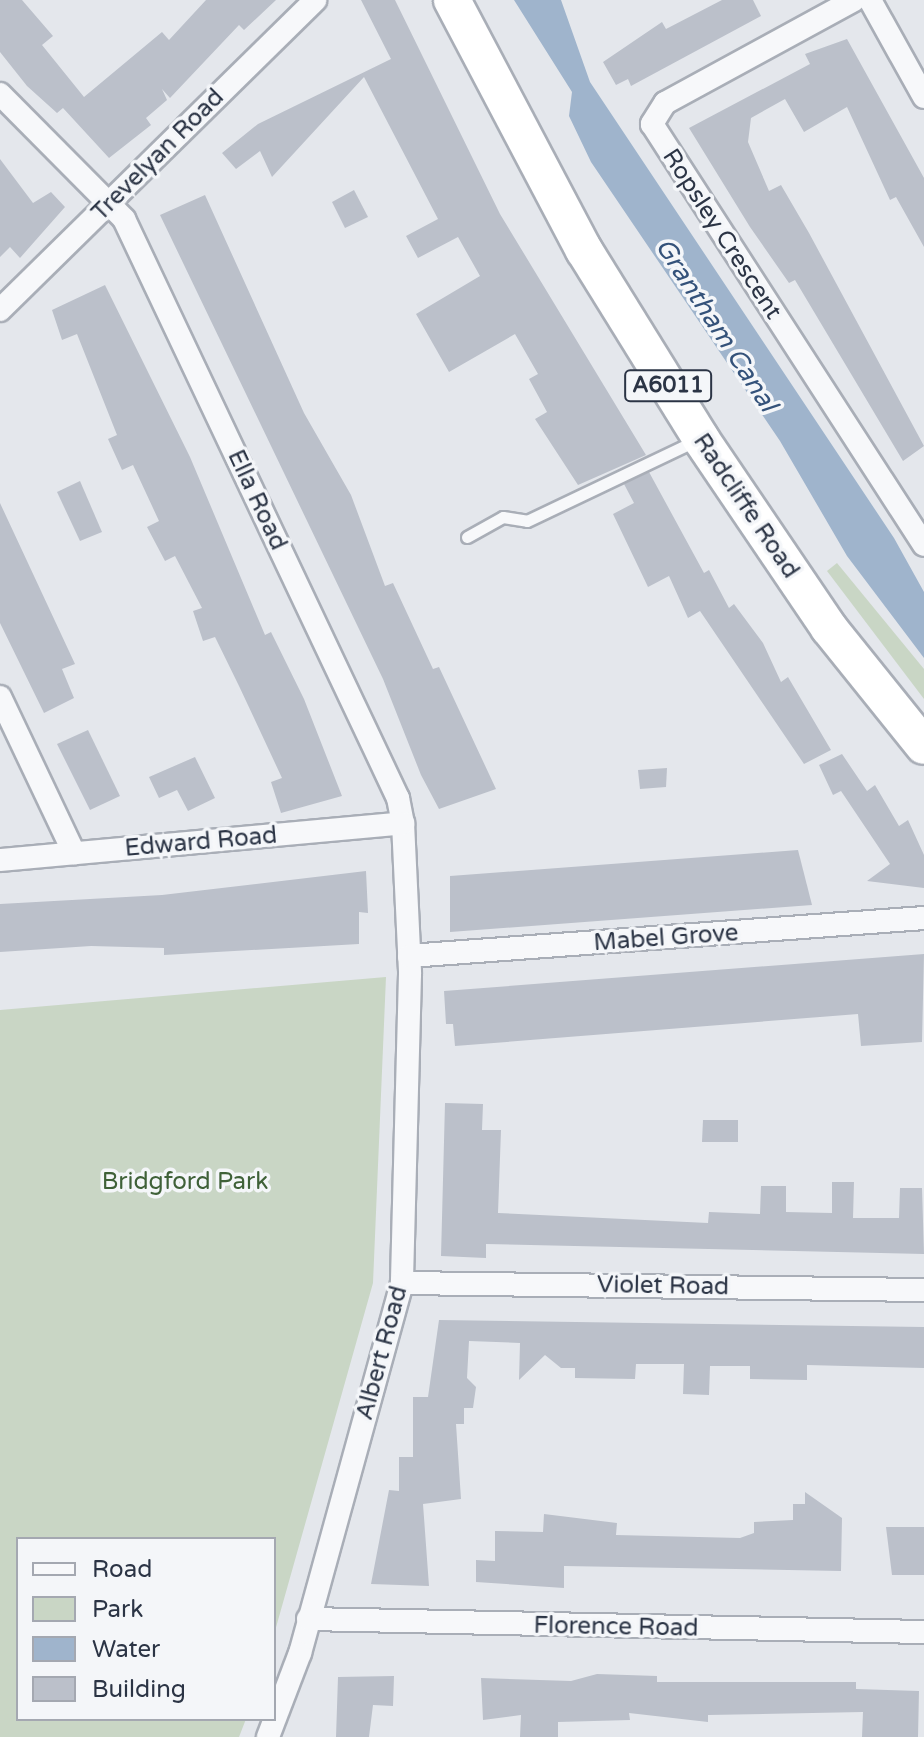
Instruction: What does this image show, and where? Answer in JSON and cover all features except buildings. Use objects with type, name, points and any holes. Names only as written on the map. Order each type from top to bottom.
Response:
[{"type":"highway","name":"Radcliffe Road","points":[[452,0],[584,250],[701,439],[821,616],[924,746]]},
{"type":"street","name":"Trevelyan Road","points":[[0,310],[315,0]]},
{"type":"street","name":"Ropsley Crescent","points":[[854,0],[665,103],[652,124],[924,545]]},
{"type":"street","points":[[870,0],[924,97]]},
{"type":"street","name":"Ella Road","points":[[0,94],[110,202],[398,798],[403,823],[409,956]]},
{"type":"street","points":[[0,697],[74,853]]},
{"type":"street","name":"Edward Road","points":[[0,860],[403,823]]},
{"type":"street","name":"Mabel Grove","points":[[409,956],[924,918]]},
{"type":"street","name":"Albert Road","points":[[276,1713],[308,1619],[402,1283],[409,956]]},
{"type":"street","name":"Violet Road","points":[[402,1283],[924,1290]]},
{"type":"street","name":"Florence Road","points":[[308,1619],[924,1632]]},
{"type":"lane","points":[[467,537],[503,517],[527,521],[701,439]]},
{"type":"green space","points":[[837,563],[924,669],[924,699],[827,571]]},
{"type":"green space","name":"Bridgford Park","points":[[386,977],[373,1283],[276,1627],[276,1537],[16,1537],[16,1721],[245,1721],[239,1737],[0,1737],[0,1010]]},
{"type":"water","name":"Grantham Canal","points":[[514,0],[561,0],[590,82],[894,538],[924,592],[924,658],[847,556],[780,441],[591,162],[569,116],[572,92]]}]
